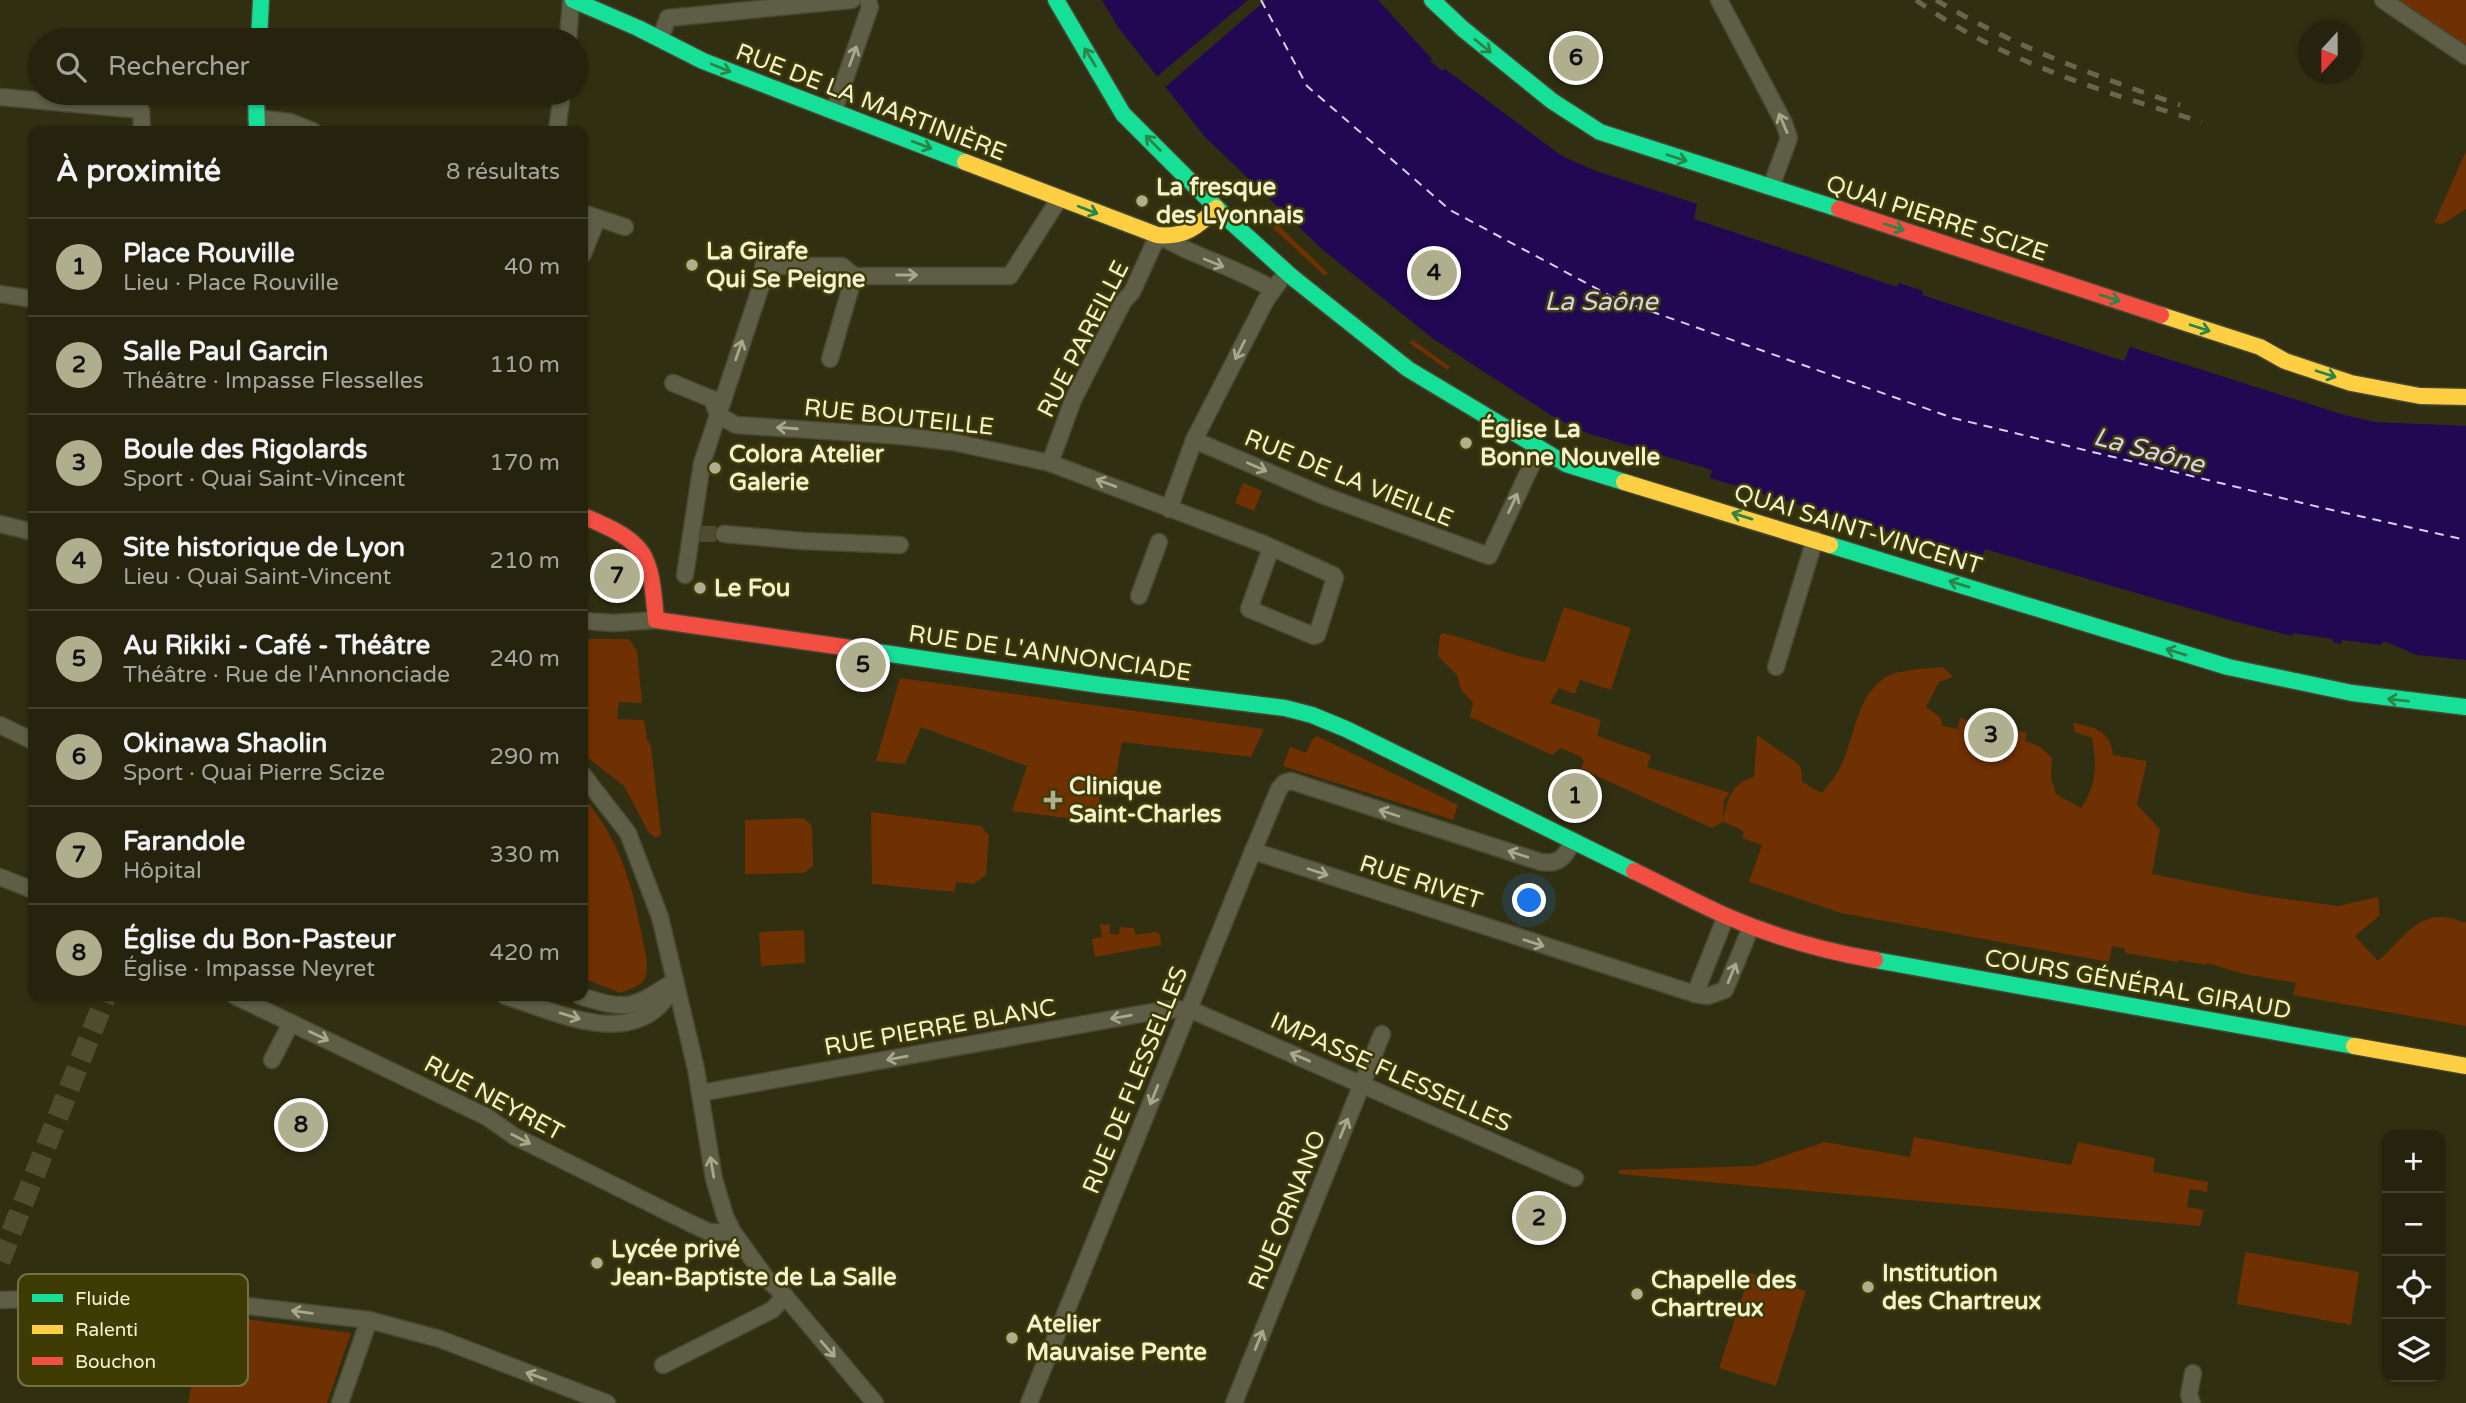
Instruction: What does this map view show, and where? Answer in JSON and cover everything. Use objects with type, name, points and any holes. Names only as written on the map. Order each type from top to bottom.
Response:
[{"type":"street","points":[[260,28],[261,0]]},
{"type":"street","points":[[569,28],[572,0]]},
{"type":"street","name":"RUE DE LA MARTINIÈRE","points":[[572,0],[703,61],[1158,235]]},
{"type":"street","points":[[660,39],[668,18],[852,0]]},
{"type":"street","points":[[834,111],[870,7],[868,0]]},
{"type":"street","name":"QUAI SAINT-VINCENT","points":[[1056,0],[1123,114],[1216,208],[1288,273],[1408,369],[1566,464],[2228,667],[2352,694],[2466,707]]},
{"type":"street","name":"QUAI PIERRE SCIZE","points":[[1432,0],[1455,24],[1568,114],[1589,128],[1612,138],[1772,187],[2263,348],[2283,360],[2366,387],[2408,395],[2466,397]]},
{"type":"street","points":[[1719,0],[1784,123],[1789,138],[1772,187]]},
{"type":"street","points":[[2383,0],[2466,56]]},
{"type":"street","points":[[0,97],[28,100]]},
{"type":"street","points":[[86,105],[141,110],[142,126]]},
{"type":"street","points":[[256,105],[257,125],[290,122],[300,126]]},
{"type":"street","points":[[558,126],[560,105]]},
{"type":"street","points":[[685,575],[695,534],[702,463],[763,279],[763,266],[842,266],[854,276],[1010,276],[1059,199]]},
{"type":"street","points":[[1158,235],[1183,236],[1196,229],[1216,208]]},
{"type":"street","points":[[590,216],[625,227]]},
{"type":"street","points":[[1158,235],[1178,247],[1272,289]]},
{"type":"street","name":"RUE PAREILLE","points":[[1050,463],[1073,400],[1123,302],[1132,292],[1158,235]]},
{"type":"street","points":[[1169,509],[1194,440],[1272,289],[1288,273]]},
{"type":"street","points":[[830,359],[854,276]]},
{"type":"street","points":[[0,295],[28,298]]},
{"type":"street","points":[[673,383],[712,399],[718,415]]},
{"type":"street","name":"RUE BOUTEILLE","points":[[718,415],[736,425],[953,442],[1050,463],[1270,548]]},
{"type":"street","name":"RUE DE LA VIEILLE","points":[[1194,440],[1322,495],[1489,556],[1539,449]]},
{"type":"street","points":[[588,518],[619,530],[639,543],[649,561],[656,620],[614,623],[588,621]]},
{"type":"street","points":[[0,524],[28,531]]},
{"type":"street","points":[[724,534],[900,545]]},
{"type":"street","points":[[1776,667],[1815,539]]},
{"type":"street","points":[[1139,596],[1159,542]]},
{"type":"street","points":[[1270,548],[1335,578],[1318,632],[1314,636],[1249,609],[1270,548]]},
{"type":"street","name":"RUE DE L'ANNONCIADE","points":[[656,620],[1100,685],[1286,708],[1312,715],[1358,735],[1573,841]]},
{"type":"street","points":[[0,725],[28,739]]},
{"type":"street","points":[[588,781],[628,833],[660,917],[700,1093],[714,1179],[725,1216],[733,1232],[766,1278],[785,1296],[875,1403]]},
{"type":"street","name":"RUE DE FLESSELLES","points":[[1029,1403],[1253,851],[1284,783],[1291,781],[1541,862],[1560,861],[1573,841]]},
{"type":"street","name":"COURS GÉNÉRAL GIRAUD","points":[[1573,841],[1751,927],[1832,952],[2466,1066]]},
{"type":"street","name":"RUE RIVET","points":[[1253,851],[1695,995]]},
{"type":"street","points":[[0,877],[28,888]]},
{"type":"street","points":[[1726,916],[1695,995],[1708,996],[1725,990],[1751,927]]},
{"type":"street","points":[[521,1001],[600,1025],[624,1023],[646,1016],[662,1003],[675,980]]},
{"type":"street","points":[[588,998],[624,1006],[640,1003],[675,980]]},
{"type":"street","name":"RUE NEYRET","points":[[245,1001],[487,1117],[514,1136],[696,1226],[709,1232],[733,1232]]},
{"type":"street","name":"IMPASSE FLESSELLES","points":[[1189,1009],[1575,1178]]},
{"type":"street","name":"RUE PIERRE BLANC","points":[[700,1093],[1163,1010],[1189,1009]]},
{"type":"street","points":[[272,1060],[290,1023]]},
{"type":"street","name":"RUE ORNANO","points":[[1234,1403],[1382,1034]]},
{"type":"street","points":[[663,1365],[772,1310],[785,1296]]},
{"type":"street","points":[[0,1300],[18,1300]]},
{"type":"street","points":[[248,1306],[369,1320],[440,1339],[607,1403]]},
{"type":"street","points":[[340,1403],[369,1320]]},
{"type":"street","points":[[2192,1403],[2189,1395],[2193,1373]]},
{"type":"shaded area","points":[[2395,0],[2466,0],[2466,48]]},
{"type":"shaded area","points":[[2466,151],[2466,209],[2443,224],[2434,223]]},
{"type":"shaded area","points":[[1277,224],[1328,273],[1325,276],[1273,228]]},
{"type":"shaded area","points":[[1413,340],[1450,367],[1448,370],[1409,343]]},
{"type":"shaded area","points":[[1243,483],[1262,491],[1254,511],[1235,503]]},
{"type":"shaded area","points":[[1564,607],[1631,628],[1611,690],[1580,680],[1575,694],[1559,688],[1550,703],[1601,720],[1597,736],[1651,755],[1647,767],[1730,793],[1724,800],[1723,820],[1731,793],[1740,784],[1754,777],[1757,735],[1797,763],[1801,768],[1802,782],[1822,793],[1835,777],[1861,709],[1874,687],[1884,678],[1896,673],[1943,667],[1953,677],[1939,682],[1926,707],[1940,717],[1943,726],[1958,729],[1960,718],[2027,733],[2025,741],[2039,746],[2052,758],[2051,777],[2056,794],[2081,808],[2093,783],[2095,757],[2092,738],[2075,732],[2073,723],[2088,726],[2105,735],[2113,755],[2147,761],[2137,805],[2160,829],[2152,874],[2257,895],[2338,906],[2378,897],[2380,915],[2355,936],[2378,961],[2410,930],[2428,919],[2438,917],[2466,922],[2466,1026],[2293,995],[2296,983],[2244,974],[2207,963],[2178,962],[2126,953],[2124,948],[2112,946],[2109,962],[1841,913],[1749,882],[1762,845],[1742,838],[1742,830],[1723,822],[1712,828],[1581,769],[1584,762],[1581,757],[1561,748],[1552,755],[1470,717],[1473,702],[1461,690],[1457,675],[1438,656],[1440,635],[1443,633],[1456,636],[1545,662]]},
{"type":"shaded area","points":[[588,639],[629,639],[637,651],[642,703],[619,702],[617,719],[644,720],[647,740],[651,746],[661,835],[656,838],[649,833],[624,786],[588,758]]},
{"type":"shaded area","points":[[900,678],[1264,729],[1251,757],[1122,742],[1116,775],[1100,793],[1099,805],[1091,821],[1012,811],[1027,766],[921,727],[905,764],[876,761]]},
{"type":"shaded area","points":[[1317,736],[1458,805],[1453,820],[1283,766],[1290,747],[1306,753]]},
{"type":"shaded area","points":[[588,803],[609,834],[626,872],[646,956],[647,972],[643,981],[620,993],[588,980]]},
{"type":"shaded area","points":[[871,812],[981,826],[989,836],[986,875],[973,884],[956,882],[955,892],[872,884]]},
{"type":"shaded area","points":[[804,818],[812,826],[813,866],[804,873],[745,874],[745,820]]},
{"type":"shaded area","points":[[1100,924],[1110,925],[1110,934],[1119,935],[1120,927],[1134,928],[1136,935],[1155,932],[1160,934],[1161,945],[1095,957],[1092,939],[1102,937]]},
{"type":"shaded area","points":[[804,930],[805,963],[761,966],[759,932]]},
{"type":"shaded area","points":[[1914,1137],[2071,1165],[2078,1142],[2155,1158],[2153,1172],[2208,1182],[2207,1192],[2190,1189],[2187,1207],[2204,1210],[2200,1226],[1619,1174],[1619,1170],[1755,1166],[1824,1142],[1910,1157]]},
{"type":"shaded area","points":[[2245,1252],[2359,1272],[2351,1325],[2237,1304]]},
{"type":"shaded area","points":[[1750,1273],[1806,1291],[1776,1386],[1719,1368]]},
{"type":"shaded area","points":[[248,1320],[351,1333],[327,1403],[188,1403],[191,1386],[248,1386]]},
{"type":"water","name":"La Saône","points":[[1102,0],[1378,0],[1432,59],[1430,61],[1442,71],[1445,69],[1562,156],[1593,170],[1697,204],[1694,219],[1897,287],[1899,283],[1923,291],[1922,295],[2124,361],[2130,347],[2344,415],[2375,422],[2466,426],[2466,660],[2417,655],[2384,641],[2381,645],[2342,640],[2341,644],[2333,642],[2333,639],[2293,633],[2292,636],[1985,549],[1981,560],[1710,478],[1712,470],[1587,433],[1557,419],[1432,338],[1322,249],[1205,137],[1118,27]]},
{"type":"pier","points":[[1248,0],[1266,0],[1163,89],[1154,79]]},
{"type":"ferry route","points":[[1261,0],[1307,86],[1450,210],[1616,299],[1953,418],[2466,540]]},
{"type":"tunnel","points":[[700,534],[724,534]]},
{"type":"tunnel","points":[[0,1261],[104,1001]]},
{"type":"railway","points":[[1916,0],[1982,41],[2054,73],[2202,122]]},
{"type":"railway","points":[[1936,0],[1995,32],[2055,59],[2180,105]]},
{"type":"traffic: fast","points":[[260,28],[261,0]]},
{"type":"traffic: fast","points":[[573,0],[638,28],[703,61],[965,162]]},
{"type":"traffic: fast","points":[[1056,0],[1123,114],[1229,220],[1292,277],[1408,369],[1566,464],[1624,482]]},
{"type":"traffic: fast","points":[[1432,0],[1463,29],[1552,101],[1600,132],[1839,209]]},
{"type":"traffic: fast","points":[[256,105],[257,126]]},
{"type":"traffic: fast","points":[[1830,545],[2228,667],[2352,693],[2466,707]]},
{"type":"traffic: fast","points":[[850,648],[1100,685],[1285,708],[1312,715],[1346,729],[1634,871]]},
{"type":"traffic: fast","points":[[1875,960],[2354,1046]]},
{"type":"traffic: slow","points":[[965,162],[1157,235],[1175,235],[1190,230],[1216,208]]},
{"type":"traffic: slow","points":[[2161,315],[2260,347],[2285,361],[2351,383],[2420,396],[2466,397]]},
{"type":"traffic: slow","points":[[1624,482],[1830,545]]},
{"type":"traffic: slow","points":[[2354,1046],[2466,1066]]},
{"type":"traffic: jam","points":[[1839,209],[2161,315]]},
{"type":"traffic: jam","points":[[588,518],[621,534],[642,553],[651,579],[656,620],[850,648]]},
{"type":"traffic: jam","points":[[1634,871],[1744,924],[1818,948],[1875,960]]},
{"type":"place","name":"Okinawa Shaolin","points":[[1576,58]]},
{"type":"place","name":"La fresque des Lyonnais","points":[[1142,201]]},
{"type":"place","name":"La Girafe Qui Se Peigne","points":[[692,265]]},
{"type":"place","name":"Site historique de Lyon","points":[[1434,273]]},
{"type":"place","name":"Église La Bonne Nouvelle","points":[[1466,443]]},
{"type":"place","name":"Colora Atelier Galerie","points":[[715,468]]},
{"type":"place","name":"Farandole","points":[[617,576]]},
{"type":"place","name":"Le Fou","points":[[700,588]]},
{"type":"place","name":"Au Rikiki - Café - Théâtre","points":[[863,665]]},
{"type":"place","name":"Boule des Rigolards","points":[[1991,735]]},
{"type":"place","name":"Place Rouville","points":[[1575,796]]},
{"type":"place","name":"Clinique Saint-Charles","points":[[1053,800]]},
{"type":"place","name":"Église du Bon-Pasteur","points":[[301,1125]]},
{"type":"place","name":"Salle Paul Garcin","points":[[1539,1218]]},
{"type":"place","name":"Lycée privé Jean-Baptiste de La Salle","points":[[597,1263]]},
{"type":"place","name":"Institution des Chartreux","points":[[1868,1287]]},
{"type":"place","name":"Chapelle des Chartreux","points":[[1637,1294]]},
{"type":"place","name":"Atelier Mauvaise Pente","points":[[1012,1338]]}]
